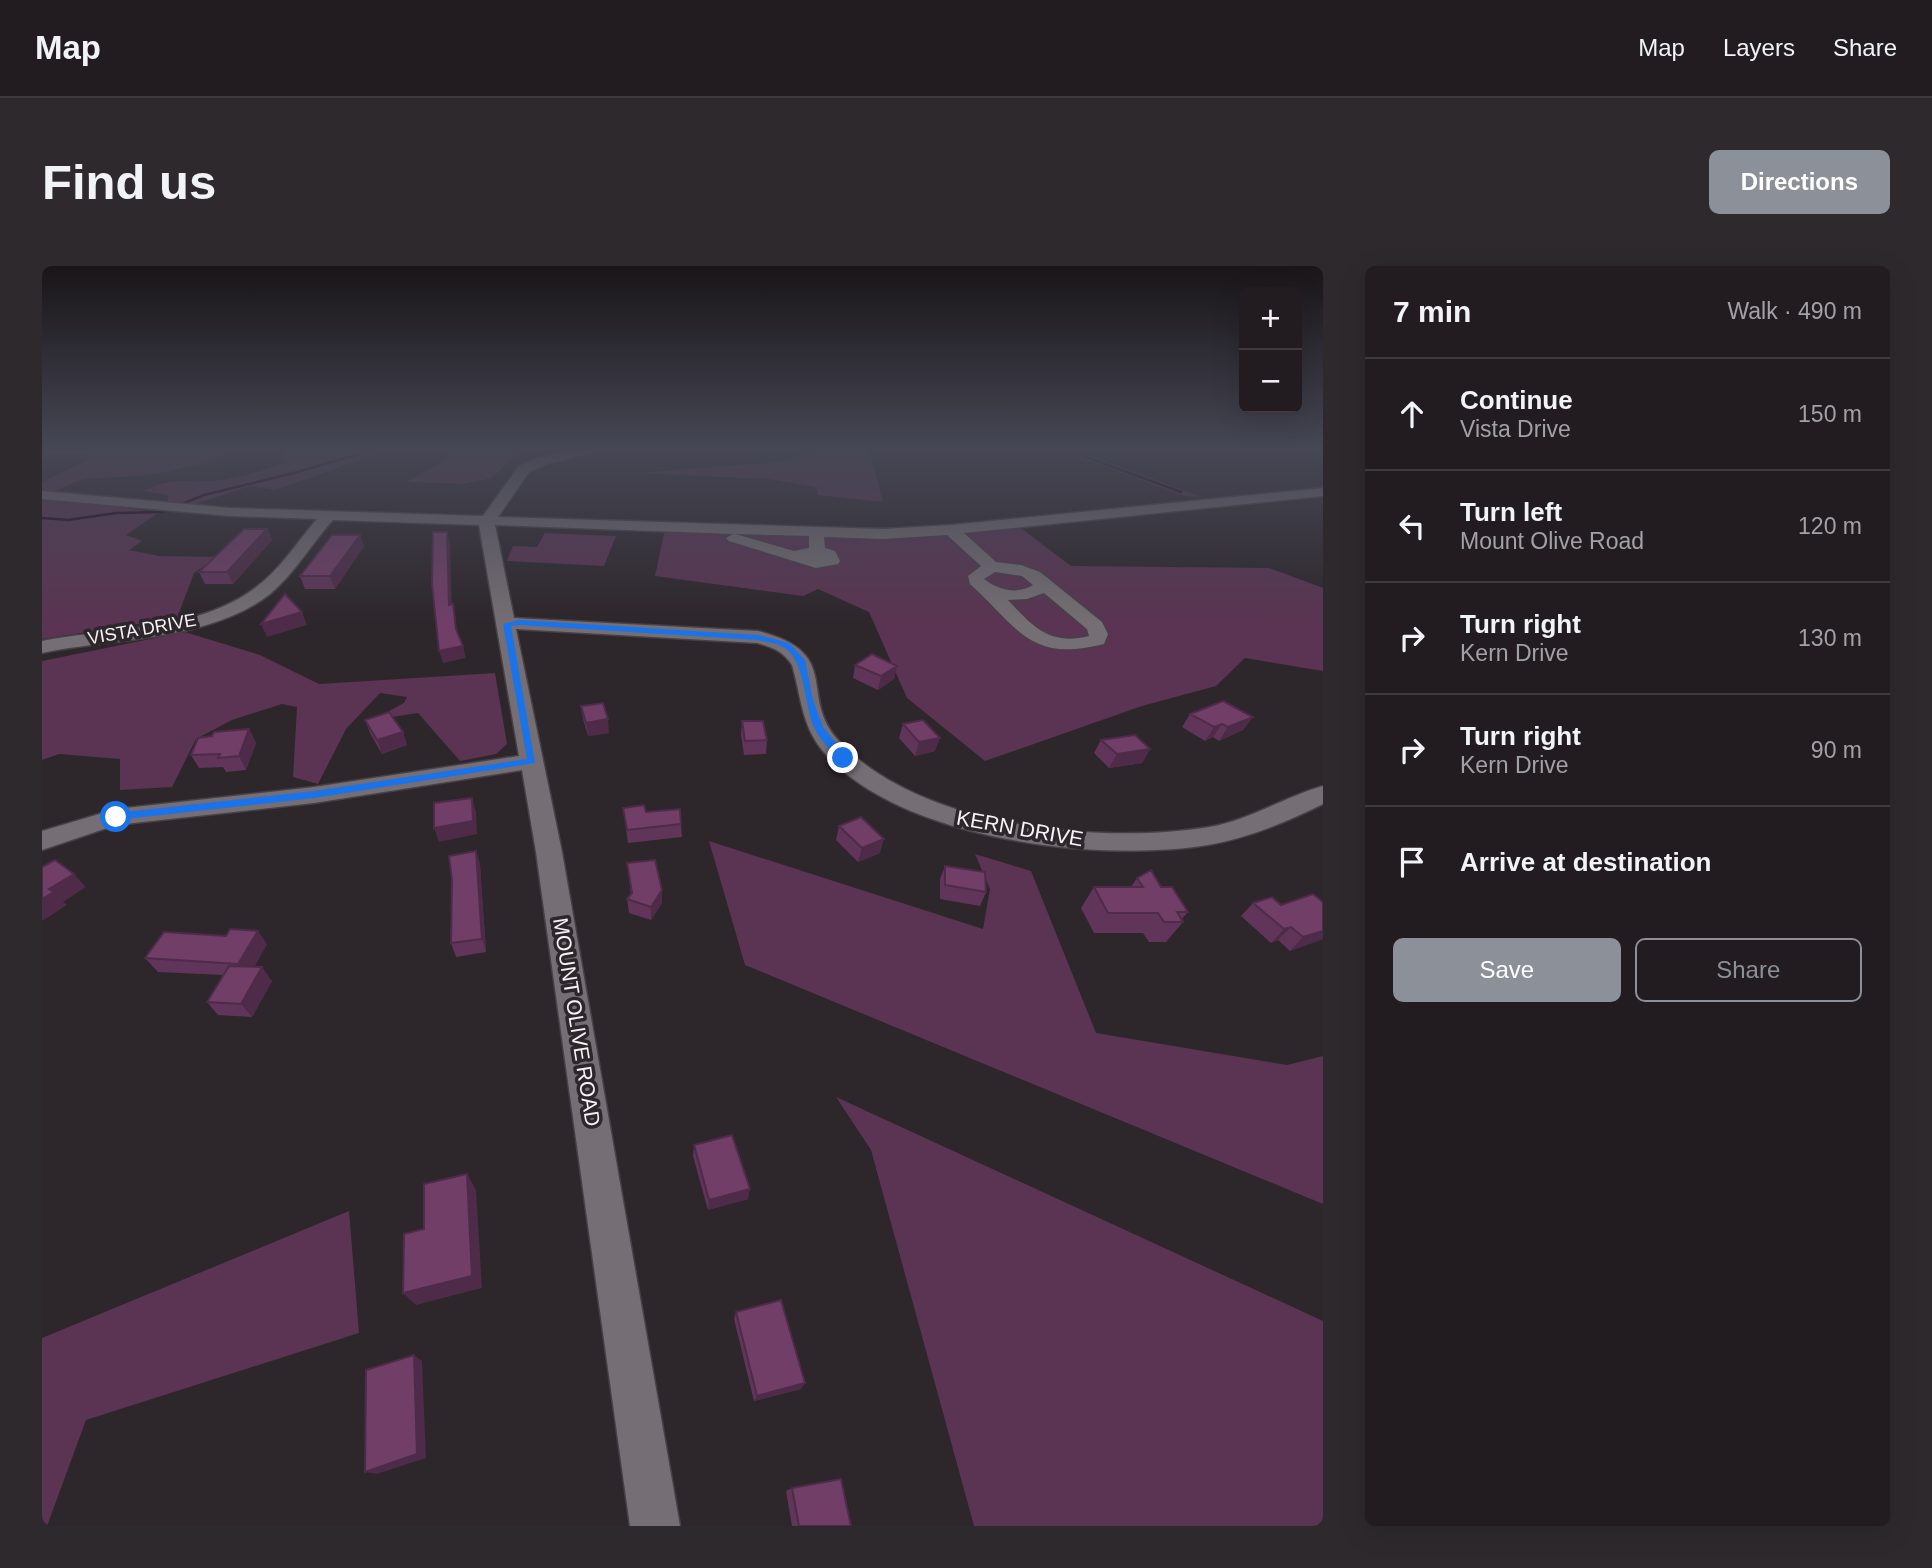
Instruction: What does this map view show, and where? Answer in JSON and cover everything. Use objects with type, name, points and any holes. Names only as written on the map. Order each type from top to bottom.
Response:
[{"type":"street","points":[[163,506],[329,515],[488,528],[589,531],[602,525],[883,534],[951,530],[1188,506]]},
{"type":"street","points":[[488,528],[502,506]]},
{"type":"street","name":"VISTA DRIVE","points":[[42,647],[179,624],[237,605],[267,587],[329,515]]},
{"type":"street","name":"MOUNT OLIVE ROAD","points":[[488,528],[550,852],[655,1526]]},
{"type":"street","points":[[951,530],[992,567],[1027,572],[1095,626],[1099,637],[1065,646],[1041,641],[976,580],[976,576],[992,567]]},
{"type":"street","points":[[730,537],[756,543],[778,554],[811,554],[816,532]]},
{"type":"street","points":[[987,589],[1023,595],[1036,591],[1042,583]]},
{"type":"street","name":"KERN DRIVE","points":[[507,624],[526,622],[758,638],[786,645],[802,662],[809,700],[818,727],[828,743],[843,758],[871,778],[925,807],[949,816],[1004,829],[1088,841],[1187,839],[1216,835],[1257,823],[1323,794]]},
{"type":"street","points":[[42,841],[81,826],[116,817],[314,795],[532,761]]},
{"type":"shaded area","points":[[42,506],[110,506],[158,513],[126,535],[142,541],[129,550],[159,556],[217,557],[194,573],[177,618],[42,639]]},
{"type":"shaded area","points":[[1018,526],[1071,566],[1269,568],[1323,588],[1323,671],[1245,658],[1216,686],[1142,706],[985,761],[907,698],[869,612],[818,589],[803,596],[655,576],[665,529],[818,535]]},
{"type":"shaded area","points":[[545,533],[616,536],[604,566],[507,561],[513,546],[537,547]]},
{"type":"shaded area","points":[[185,632],[260,655],[319,684],[495,673],[507,744],[496,754],[460,761],[418,713],[372,720],[404,703],[407,697],[380,693],[346,729],[318,784],[293,777],[297,707],[282,704],[232,720],[196,739],[172,787],[120,790],[120,759],[59,754],[42,760],[42,661]]},
{"type":"shaded area","points":[[709,841],[983,929],[990,889],[975,854],[1031,871],[1096,1033],[1287,1065],[1323,1056],[1323,1204],[745,965]]},
{"type":"shaded area","points":[[836,1097],[1323,1321],[1323,1526],[974,1526],[871,1150]]},
{"type":"shaded area","points":[[349,1211],[359,1333],[86,1420],[47,1526],[42,1526],[42,1338]]},
{"type":"building","points":[[244,529],[267,529],[227,572],[199,572]]},
{"type":"building","points":[[433,532],[447,532],[449,605],[453,604],[456,629],[463,646],[439,651],[432,584]]},
{"type":"building","points":[[332,535],[360,535],[330,576],[300,576]]},
{"type":"building","points":[[285,594],[302,612],[261,624]]},
{"type":"building","points":[[872,654],[897,666],[881,676],[855,665]]},
{"type":"building","points":[[1223,701],[1253,717],[1228,727],[1222,724],[1214,727],[1190,714]]},
{"type":"building","points":[[603,703],[608,719],[586,723],[581,706]]},
{"type":"building","points":[[389,712],[403,732],[377,740],[365,720]]},
{"type":"building","points":[[923,720],[940,738],[919,742],[903,724]]},
{"type":"building","points":[[742,721],[763,721],[767,740],[745,741]]},
{"type":"building","points":[[249,729],[239,756],[218,758],[220,754],[191,755],[198,738],[212,736],[214,732]]},
{"type":"building","points":[[1135,735],[1150,749],[1117,754],[1101,740]]},
{"type":"building","points":[[472,798],[473,821],[434,828],[434,803]]},
{"type":"building","points":[[644,805],[646,812],[680,809],[681,824],[627,830],[623,808]]},
{"type":"building","points":[[861,817],[884,839],[862,848],[839,826]]},
{"type":"building","points":[[476,851],[482,939],[451,943],[452,880],[449,856]]},
{"type":"building","points":[[55,860],[74,874],[49,889],[54,892],[42,899],[42,867]]},
{"type":"building","points":[[655,860],[662,890],[651,907],[627,899],[632,893],[627,863]]},
{"type":"building","points":[[945,866],[985,872],[986,892],[945,885]]},
{"type":"building","points":[[1151,870],[1161,887],[1172,887],[1188,912],[1177,912],[1183,922],[1164,922],[1158,913],[1108,913],[1094,887],[1143,887],[1137,878]]},
{"type":"building","points":[[1313,894],[1323,902],[1323,931],[1303,937],[1291,927],[1284,929],[1253,903],[1272,897],[1281,905]]},
{"type":"building","points":[[230,929],[258,931],[238,964],[145,958],[164,932],[226,936]]},
{"type":"building","points":[[229,966],[262,967],[241,1004],[207,1002]]},
{"type":"building","points":[[732,1135],[750,1189],[709,1200],[694,1145]]},
{"type":"building","points":[[467,1174],[472,1276],[403,1293],[404,1234],[424,1229],[424,1184]]},
{"type":"building","points":[[781,1300],[805,1383],[757,1396],[736,1312]]},
{"type":"building","points":[[414,1355],[417,1454],[365,1472],[366,1370]]},
{"type":"building","points":[[841,1479],[851,1526],[799,1526],[792,1488]]},
{"type":"waterway","points":[[42,518],[68,520],[116,513],[162,512],[177,506]]},
{"type":"route","points":[[116,817],[314,795],[532,761],[507,624],[520,622],[758,638],[786,645],[796,652],[802,662],[809,700],[818,727],[828,743],[843,758]]}]
